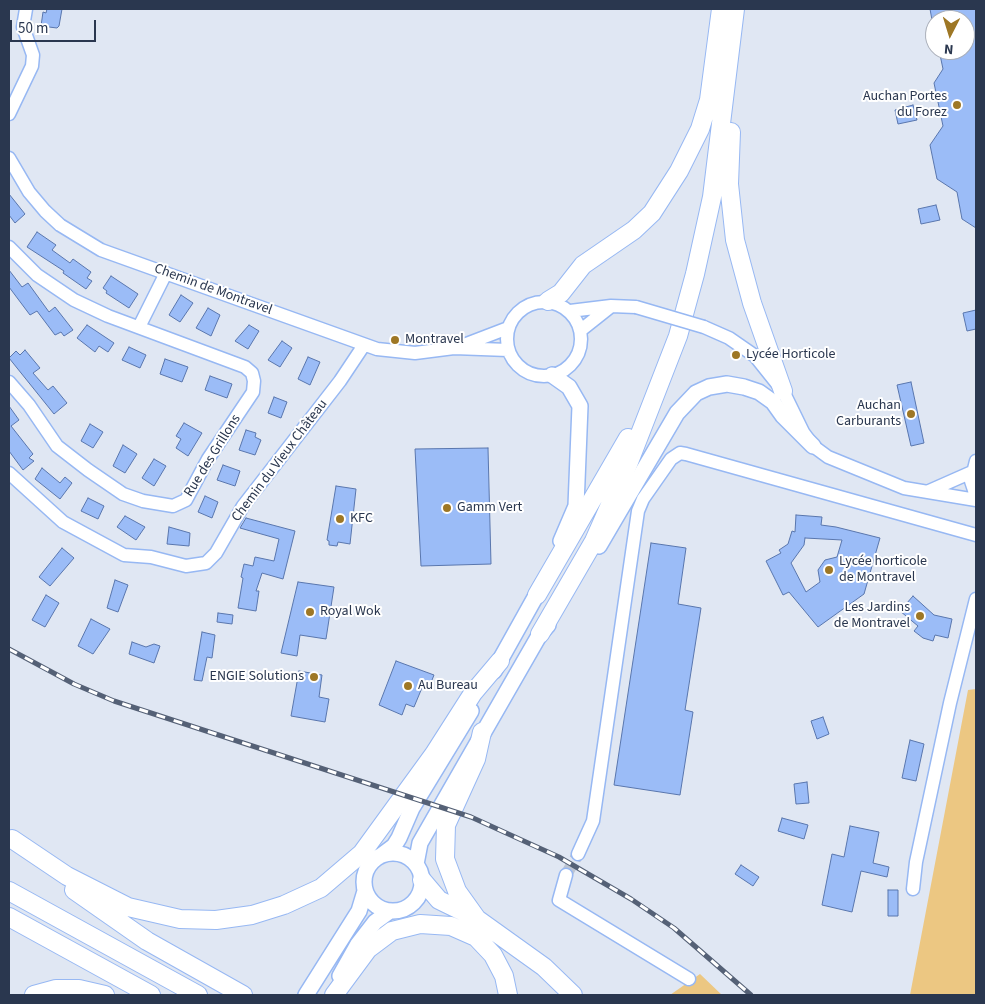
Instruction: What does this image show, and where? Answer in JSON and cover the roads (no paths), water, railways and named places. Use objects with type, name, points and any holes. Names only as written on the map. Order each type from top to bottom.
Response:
[{"type":"highway","points":[[548,301],[561,293],[583,264],[634,230],[652,213],[680,171],[700,128],[709,100],[729,11]]},
{"type":"highway","points":[[729,11],[729,184],[735,240],[752,303],[783,390]]},
{"type":"highway","points":[[538,595],[620,455],[646,399],[673,330],[704,198],[729,11]]},
{"type":"highway","points":[[540,634],[594,541],[629,462],[678,336],[712,197],[729,11]]},
{"type":"highway","points":[[10,837],[67,876],[128,907],[180,919],[216,920],[252,915],[284,905],[320,888],[362,853],[434,754],[473,693],[500,661]]},
{"type":"highway","points":[[477,919],[457,891],[445,859],[446,825],[476,759],[482,732]]},
{"type":"highway","points":[[10,837],[63,882],[147,941],[243,995]]},
{"type":"highway","points":[[422,880],[439,900],[477,919],[544,967],[573,995]]},
{"type":"highway","points":[[9,891],[198,995]]},
{"type":"highway","points":[[9,917],[151,995]]},
{"type":"highway","points":[[332,995],[368,949],[392,931],[420,924],[451,926],[476,938],[493,955],[504,976],[508,995]]},
{"type":"highway","points":[[34,995],[56,989],[79,988],[105,995]]},
{"type":"main road","points":[[390,911],[374,904],[366,891],[364,884],[367,868],[373,860],[394,846],[399,838],[412,808],[538,595],[576,506],[580,446],[580,406],[569,386],[552,375]]},
{"type":"main road","points":[[332,995],[358,944],[375,922],[390,911],[404,909],[413,904],[418,897],[422,880],[416,864],[420,843],[482,732],[540,634],[564,608],[677,413],[696,393],[709,387],[727,384],[758,392],[773,402],[783,416],[813,446]]},
{"type":"main road","points":[[382,855],[393,852],[403,854],[416,864]]},
{"type":"main road","points":[[306,995],[359,911],[366,891]]},
{"type":"street","points":[[9,114],[32,66],[33,55],[22,27],[26,9]]},
{"type":"street","name":"Chemin de Montravel","points":[[9,158],[29,192],[60,225],[101,250],[364,345],[395,353],[416,353],[454,348],[508,350]]},
{"type":"street","points":[[9,247],[20,260],[54,288],[108,316],[139,327],[166,273]]},
{"type":"street","points":[[548,301],[560,304],[570,311],[581,330],[582,342],[575,359],[563,371],[552,375],[530,373],[520,368],[508,350],[508,328],[514,316],[523,307],[535,302],[548,301]]},
{"type":"street","points":[[570,311],[611,306],[636,307],[704,327],[729,338],[755,356],[783,390],[803,432],[813,446],[836,461],[910,490],[929,491],[976,500]]},
{"type":"street","points":[[581,330],[611,306]]},
{"type":"street","name":"Rue des Grillons","points":[[9,382],[29,405],[57,446],[88,470],[123,494],[143,502],[173,506],[180,504],[186,500],[208,459],[253,392],[254,381],[252,373],[246,367],[139,327]]},
{"type":"street","name":"Chemin de Montravel","points":[[454,348],[508,328]]},
{"type":"street","name":"Chemin du Vieux Château","points":[[9,473],[64,522],[124,555],[151,557],[186,566],[206,563],[216,553],[243,506],[340,381],[364,345]]},
{"type":"street","points":[[578,854],[593,821],[638,511],[643,499],[671,458],[680,453],[686,454],[976,535]]},
{"type":"street","points":[[929,491],[974,467]]},
{"type":"street","points":[[974,467],[971,481],[976,496]]},
{"type":"street","points":[[913,889],[916,862],[946,721],[976,598]]},
{"type":"street","points":[[566,875],[558,900],[689,979]]},
{"type":"tunnel","points":[[566,875],[578,854]]},
{"type":"railway","points":[[9,649],[74,684],[114,701],[471,817],[559,857],[631,899],[674,928],[751,995]]},
{"type":"place","name":"Auchan Portes du Forez","points":[[957,105]]},
{"type":"place","name":"Montravel","points":[[395,340]]},
{"type":"place","name":"Lycée Horticole","points":[[736,355]]},
{"type":"place","name":"Auchan Carburants","points":[[911,414]]},
{"type":"place","name":"Gamm Vert","points":[[447,508]]},
{"type":"place","name":"KFC","points":[[340,519]]},
{"type":"place","name":"Lycée horticole de Montravel","points":[[829,570]]},
{"type":"place","name":"Royal Wok","points":[[310,612]]},
{"type":"place","name":"Les Jardins de Montravel","points":[[920,616]]},
{"type":"place","name":"ENGIE Solutions","points":[[314,677]]},
{"type":"place","name":"Au Bureau","points":[[408,686]]}]
